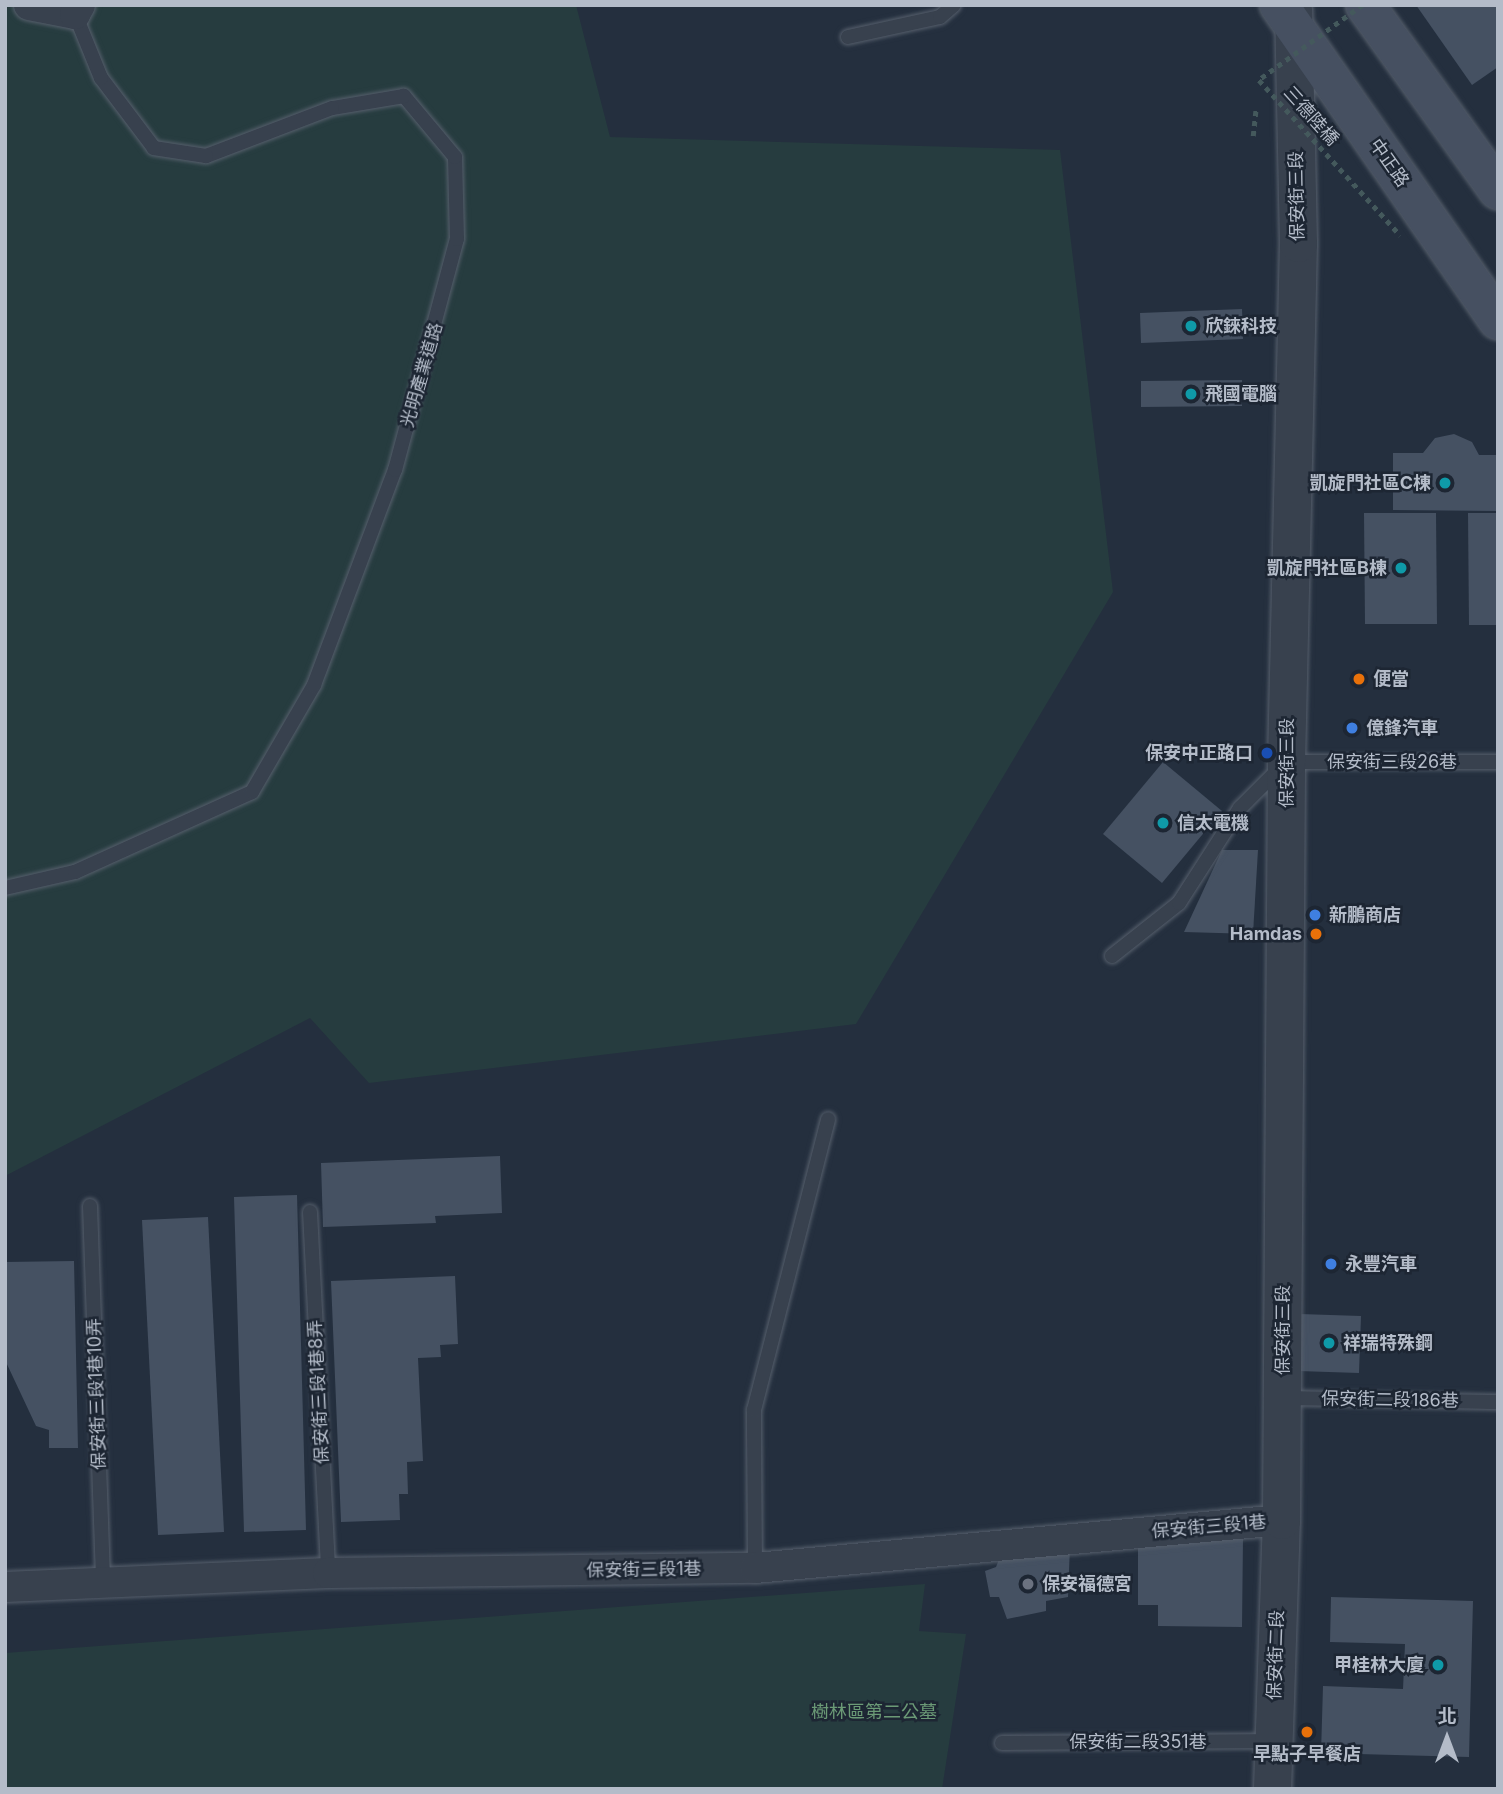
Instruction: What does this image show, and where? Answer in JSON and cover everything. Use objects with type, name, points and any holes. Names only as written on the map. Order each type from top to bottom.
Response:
[{"type":"main road","points":[[1364,5],[1498,190]]},
{"type":"main road","name":"中正路","points":[[1288,11],[1498,320]]},
{"type":"street","points":[[29,5],[78,10]]},
{"type":"street","name":"保安街三段","points":[[1281,1521],[1286,762],[1298,243],[1288,11]]},
{"type":"street","name":"保安街三段1巷","points":[[5,1587],[328,1573],[755,1568],[1281,1521]]},
{"type":"street","name":"保安街二段","points":[[1272,1789],[1281,1521]]},
{"type":"lane","points":[[848,37],[940,17],[954,5]]},
{"type":"lane","name":"光明產業道路","points":[[5,888],[75,872],[252,792],[314,685],[391,483],[457,239],[455,158],[404,96],[332,108],[206,156],[155,148],[101,78],[78,10]]},
{"type":"lane","points":[[1112,956],[1179,903],[1240,808],[1286,762]]},
{"type":"lane","name":"保安街三段26巷","points":[[1286,762],[1498,762]]},
{"type":"lane","points":[[755,1568],[754,1410],[828,1119]]},
{"type":"lane","name":"保安街三段1巷10弄","points":[[90,1206],[103,1583]]},
{"type":"lane","name":"保安街三段1巷8弄","points":[[310,1212],[328,1573]]},
{"type":"lane","name":"保安街二段186巷","points":[[1282,1398],[1498,1402]]},
{"type":"lane","name":"保安街二段351巷","points":[[1002,1743],[1273,1741]]},
{"type":"path","name":"三德陸橋","points":[[1364,5],[1259,80],[1400,235]]},
{"type":"green space","points":[[5,5],[576,5],[610,137],[1060,150],[1113,592],[856,1024],[369,1083],[310,1018],[5,1176]]},
{"type":"green space","name":"樹林區第二公墓","points":[[925,1584],[919,1631],[966,1634],[942,1789],[5,1789],[5,1653]]},
{"type":"building","points":[[1416,5],[1498,5],[1498,67],[1472,85]]},
{"type":"building","name":"欣錸科技","points":[[1242,309],[1243,339],[1141,343],[1140,313]]},
{"type":"building","name":"飛國電腦","points":[[1242,380],[1242,406],[1141,407],[1141,381]]},
{"type":"building","name":"凱旋門社區C棟","points":[[1454,434],[1472,442],[1479,455],[1498,455],[1498,511],[1393,510],[1393,453],[1423,453],[1435,438]]},
{"type":"building","name":"凱旋門社區B棟","points":[[1364,513],[1436,513],[1437,624],[1365,624]]},
{"type":"building","points":[[1468,513],[1498,513],[1498,625],[1469,625]]},
{"type":"building","name":"信太電機","points":[[1163,762],[1222,811],[1162,883],[1103,834]]},
{"type":"building","name":"信太電機","points":[[1222,850],[1258,850],[1253,934],[1184,932]]},
{"type":"building","points":[[500,1156],[502,1213],[435,1216],[436,1223],[323,1227],[321,1163]]},
{"type":"building","points":[[297,1195],[306,1530],[244,1532],[234,1197]]},
{"type":"building","points":[[208,1217],[224,1532],[158,1535],[142,1220]]},
{"type":"building","points":[[74,1261],[78,1448],[49,1448],[49,1430],[36,1426],[5,1360],[5,1262]]},
{"type":"building","points":[[455,1276],[458,1344],[440,1345],[441,1357],[418,1358],[423,1461],[407,1462],[408,1494],[399,1494],[400,1520],[341,1522],[331,1281]]},
{"type":"building","name":"祥瑞特殊鋼","points":[[1300,1314],[1361,1316],[1359,1373],[1298,1371]]},
{"type":"building","points":[[1138,1537],[1243,1539],[1242,1627],[1158,1626],[1158,1605],[1138,1605]]},
{"type":"building","name":"保安福德宮","points":[[1070,1546],[1068,1597],[1046,1601],[1046,1611],[1007,1619],[999,1597],[990,1597],[985,1571],[996,1567],[1002,1552]]},
{"type":"building","name":"甲桂林大廈","points":[[1331,1597],[1473,1601],[1469,1757],[1321,1753],[1323,1686],[1403,1689],[1405,1644],[1330,1642]]},
{"type":"place","name":"欣錸科技","points":[[1191,326]]},
{"type":"place","name":"飛國電腦","points":[[1191,394]]},
{"type":"place","name":"凱旋門社區C棟","points":[[1445,483]]},
{"type":"place","name":"凱旋門社區B棟","points":[[1401,568]]},
{"type":"place","name":"便當","points":[[1359,679]]},
{"type":"place","name":"億鋒汽車","points":[[1352,728]]},
{"type":"place","name":"保安中正路口","points":[[1267,753]]},
{"type":"place","name":"信太電機","points":[[1163,823]]},
{"type":"place","name":"新鵬商店","points":[[1315,915]]},
{"type":"place","name":"Hamdas","points":[[1316,934]]},
{"type":"place","name":"永豐汽車","points":[[1331,1264]]},
{"type":"place","name":"祥瑞特殊鋼","points":[[1329,1343]]},
{"type":"place","name":"保安福德宮","points":[[1028,1584]]},
{"type":"place","name":"甲桂林大廈","points":[[1438,1665]]},
{"type":"place","name":"早點子早餐店","points":[[1307,1732]]}]
